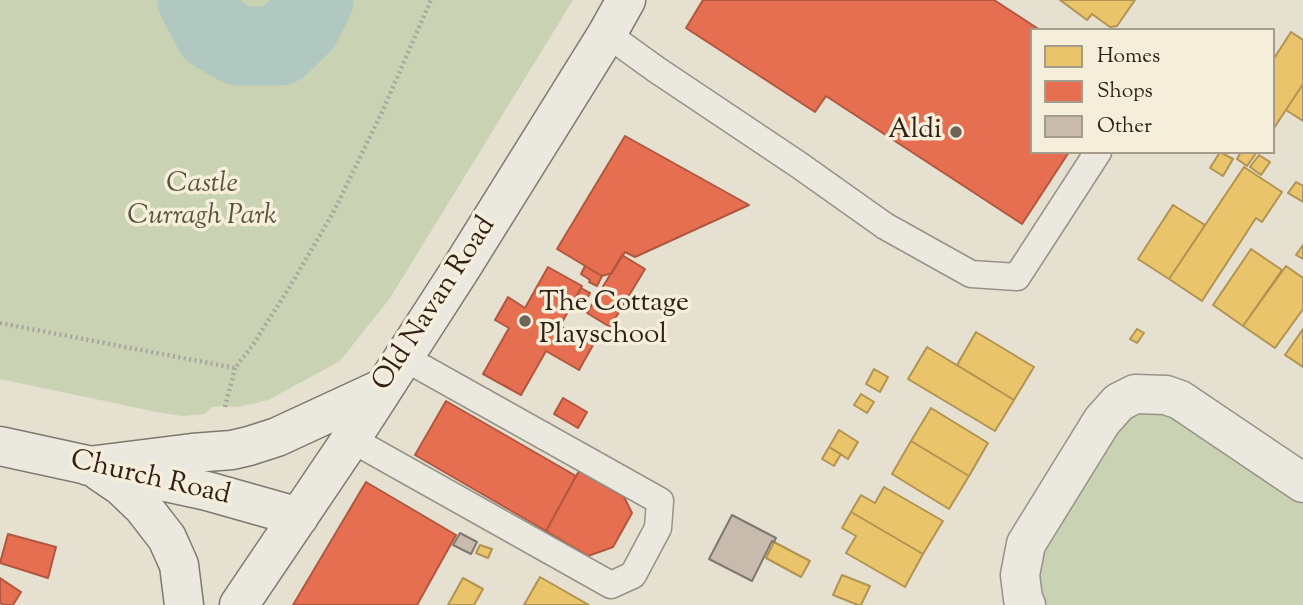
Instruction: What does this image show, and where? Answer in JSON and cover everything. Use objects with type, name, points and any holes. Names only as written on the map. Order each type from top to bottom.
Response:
[{"type":"street","name":"Old Navan Road","points":[[239,605],[460,270],[626,0]]},
{"type":"street","points":[[88,466],[249,446],[277,437],[393,373]]},
{"type":"street","points":[[1026,605],[1020,575],[1026,544],[1102,421],[1119,402],[1135,394],[1166,395],[1180,400],[1303,483]]},
{"type":"street","name":"Church Road","points":[[0,446],[207,491],[299,517]]},
{"type":"street","points":[[88,466],[121,486],[143,507],[167,538],[179,565],[184,605]]},
{"type":"lane","points":[[607,34],[885,226],[971,274],[1017,277],[1097,154]]},
{"type":"lane","points":[[351,439],[611,585],[633,575],[658,528],[660,501],[393,373]]},
{"type":"path","points":[[0,323],[235,368],[289,288],[333,213],[382,112],[431,0]]},
{"type":"green space","name":"Castle Curragh Park","points":[[0,0],[573,0],[390,298],[340,361],[268,400],[238,407],[212,407],[205,414],[182,416],[0,379]]},
{"type":"green space","points":[[1139,408],[1171,413],[1303,499],[1303,605],[1046,605],[1038,581],[1039,559],[1117,428]]},
{"type":"building: Homes","points":[[1060,0],[1135,0],[1117,26],[1110,27],[1092,14],[1087,20]]},
{"type":"building: Homes","points":[[1291,32],[1303,40],[1303,84],[1275,126],[1275,57]]},
{"type":"building: Homes","points":[[1303,84],[1303,121],[1286,110]]},
{"type":"building: Homes","points":[[1219,154],[1233,159],[1223,176],[1210,168]]},
{"type":"building: Homes","points":[[1240,154],[1256,154],[1247,166],[1237,159]]},
{"type":"building: Homes","points":[[1259,155],[1270,162],[1261,175],[1250,167]]},
{"type":"building: Homes","points":[[1244,167],[1282,192],[1262,222],[1256,218],[1202,301],[1169,279]]},
{"type":"building: Homes","points":[[1296,182],[1303,186],[1303,202],[1288,193]]},
{"type":"building: Homes","points":[[1173,205],[1205,225],[1169,279],[1138,259]]},
{"type":"building: Homes","points":[[1303,245],[1303,259],[1296,255]]},
{"type":"building: Homes","points":[[1251,249],[1282,270],[1243,326],[1213,305]]},
{"type":"building: Homes","points":[[1286,266],[1303,278],[1303,309],[1275,348],[1243,326]]},
{"type":"building: Homes","points":[[1137,329],[1144,333],[1137,343],[1130,339]]},
{"type":"building: Homes","points":[[1303,329],[1303,367],[1285,355]]},
{"type":"building: Homes","points":[[976,332],[1034,367],[1014,400],[957,365]]},
{"type":"building: Homes","points":[[927,347],[1014,400],[995,431],[908,379]]},
{"type":"building: Homes","points":[[874,369],[888,377],[880,392],[866,384]]},
{"type":"building: Homes","points":[[861,394],[874,402],[867,413],[854,405]]},
{"type":"building: Homes","points":[[931,408],[988,443],[969,476],[911,441]]},
{"type":"building: Homes","points":[[839,430],[858,442],[848,459],[829,447]]},
{"type":"building: Homes","points":[[911,441],[969,476],[949,509],[892,474]]},
{"type":"building: Homes","points":[[829,447],[841,454],[834,466],[822,459]]},
{"type":"building: Homes","points":[[884,487],[943,521],[923,554],[851,512],[861,495],[875,503]]},
{"type":"building: Homes","points":[[851,512],[923,554],[905,587],[846,553],[856,536],[842,528]]},
{"type":"building: Homes","points":[[774,542],[810,561],[801,577],[766,558]]},
{"type":"building: Homes","points":[[480,545],[492,549],[488,558],[476,553]]},
{"type":"building: Homes","points":[[842,575],[870,586],[861,605],[833,595]]},
{"type":"building: Homes","points":[[540,577],[589,605],[524,605]]},
{"type":"building: Homes","points":[[463,578],[483,589],[474,605],[448,605]]},
{"type":"building: Shops","name":"Aldi","points":[[703,0],[994,0],[1037,28],[1030,28],[1030,154],[1068,154],[1022,224],[826,96],[815,112],[686,28]]},
{"type":"building: Shops","points":[[625,136],[749,205],[635,257],[625,252],[612,273],[602,276],[557,249]]},
{"type":"building: Shops","points":[[622,255],[645,269],[610,327],[587,313]]},
{"type":"building: Shops","points":[[585,266],[602,276],[597,286],[581,274]]},
{"type":"building: Shops","points":[[548,267],[582,286],[560,326],[593,345],[579,370],[546,351],[521,395],[483,374],[509,328],[495,320],[508,297],[525,308]]},
{"type":"building: Shops","points":[[581,288],[590,293],[585,302],[576,297]]},
{"type":"building: Shops","points":[[563,398],[587,412],[578,428],[554,414]]},
{"type":"building: Shops","points":[[446,401],[576,476],[546,531],[415,455]]},
{"type":"building: Shops","points":[[579,471],[624,497],[632,513],[613,547],[588,556],[546,531]]},
{"type":"building: Shops","points":[[366,482],[456,535],[417,605],[293,605]]},
{"type":"building: Shops","points":[[8,534],[56,547],[48,578],[0,563]]},
{"type":"building: Shops","points":[[0,578],[21,592],[13,605],[0,603]]},
{"type":"building: Other","points":[[732,515],[776,538],[752,581],[709,559]]},
{"type":"building: Other","points":[[460,533],[477,542],[471,554],[453,545]]},
{"type":"waterway","points":[[197,0],[214,32],[239,46],[279,46],[301,25],[314,0]]},
{"type":"place","name":"Aldi","points":[[956,132]]},
{"type":"place","name":"The Cottage Playschool","points":[[525,321]]}]
